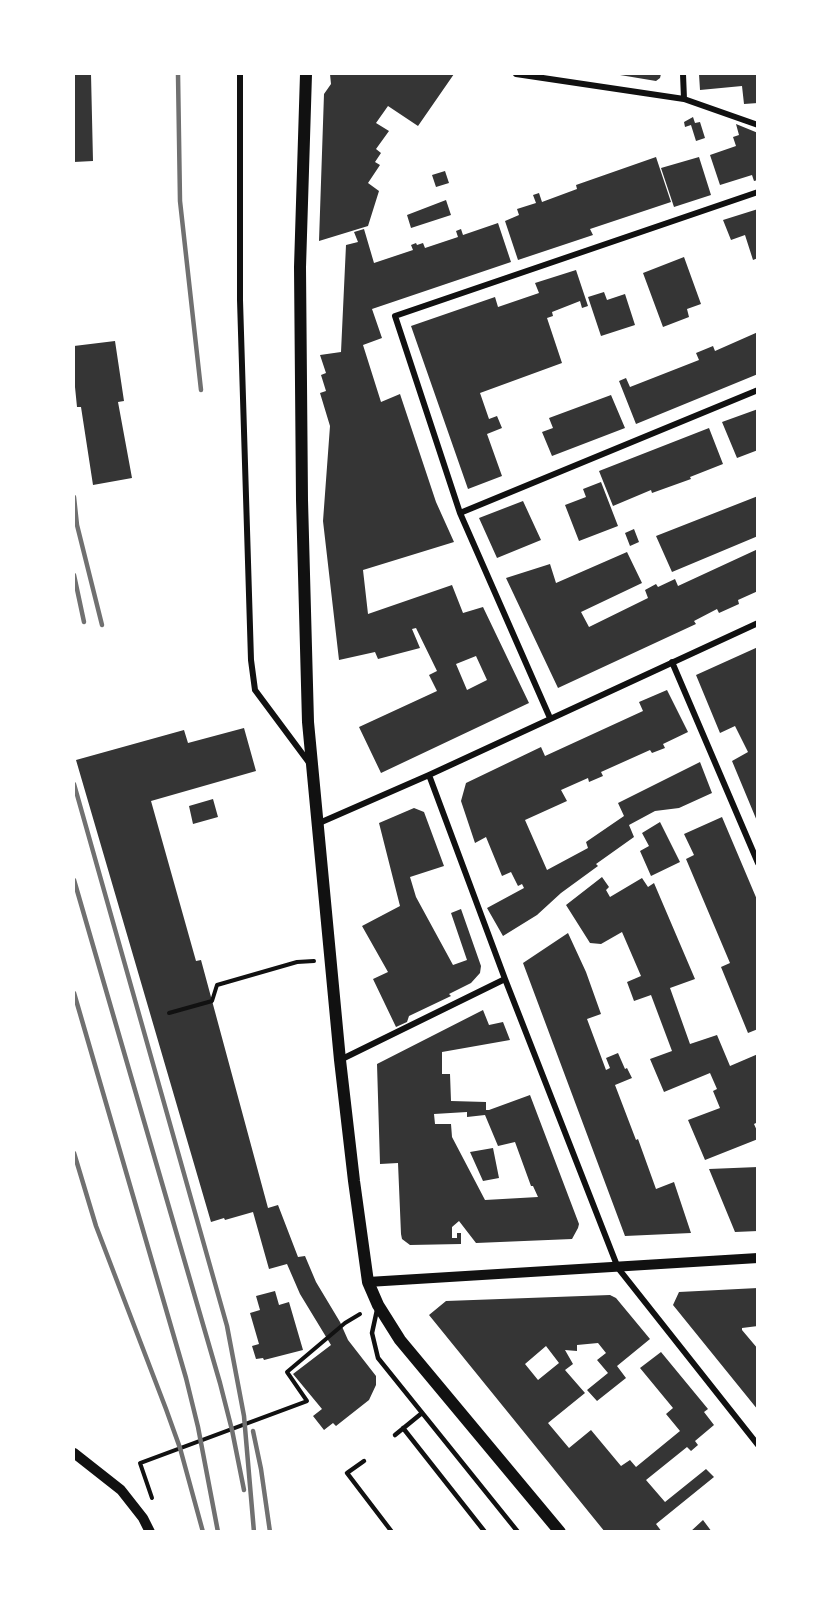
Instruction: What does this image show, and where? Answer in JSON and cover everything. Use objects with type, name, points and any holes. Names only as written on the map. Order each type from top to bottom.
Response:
[{"type":"main road","points":[[306,74],[300,267],[302,500],[308,723],[340,1060],[369,1282],[378,1305],[400,1340],[561,1532]]},
{"type":"street","points":[[240,74],[240,300],[251,660],[255,690],[312,767]]},
{"type":"street","points":[[516,74],[684,99],[758,125]]},
{"type":"street","points":[[683,74],[684,99]]},
{"type":"street","points":[[550,718],[460,513],[394,316],[758,192]]},
{"type":"street","points":[[460,513],[758,390]]},
{"type":"street","points":[[317,824],[429,776],[758,623]]},
{"type":"street","points":[[672,662],[758,863]]},
{"type":"street","points":[[429,776],[505,979],[618,1268],[758,1445]]},
{"type":"street","points":[[340,1060],[505,979]]},
{"type":"street","points":[[369,1282],[758,1258]]},
{"type":"street","points":[[74,1453],[121,1490],[144,1518],[150,1532]]},
{"type":"lane","points":[[378,1305],[372,1333],[378,1358],[518,1532]]},
{"type":"lane","points":[[395,1435],[422,1413]]},
{"type":"lane","points":[[403,1428],[486,1532]]},
{"type":"lane","points":[[364,1461],[347,1473],[392,1532]]},
{"type":"path","points":[[169,1013],[212,1001],[217,985],[297,962],[330,960]]},
{"type":"path","points":[[151,1492],[140,1464],[307,1401],[287,1372],[345,1323],[378,1305]]},
{"type":"building","points":[[74,74],[91,74],[93,161],[74,162]]},
{"type":"building","points":[[330,74],[454,74],[418,126],[388,106],[376,123],[389,131],[376,149],[381,153],[375,162],[380,165],[368,183],[379,191],[368,226],[319,241],[324,94],[331,84]]},
{"type":"building","points":[[614,74],[661,74],[656,81]]},
{"type":"building","points":[[699,74],[758,74],[758,103],[744,104],[742,86],[700,90]]},
{"type":"building","points":[[693,117],[695,123],[700,122],[705,138],[696,141],[691,125],[685,127],[684,122]]},
{"type":"building","points":[[736,124],[758,133],[758,180],[754,181],[752,175],[720,185],[710,155],[736,146],[733,137],[739,135]]},
{"type":"building","points":[[656,157],[671,202],[590,229],[593,235],[518,260],[505,221],[519,215],[517,209],[536,203],[533,195],[539,193],[542,202],[577,189],[576,185]]},
{"type":"building","points":[[699,157],[711,195],[674,207],[661,168]]},
{"type":"building","points":[[445,171],[449,183],[436,187],[432,175]]},
{"type":"building","points":[[446,200],[451,215],[411,228],[407,215]]},
{"type":"building","points":[[758,209],[758,258],[753,260],[745,235],[731,240],[723,220]]},
{"type":"building","points":[[498,223],[511,262],[372,309],[382,338],[363,345],[381,402],[400,394],[436,502],[454,542],[363,570],[368,614],[452,585],[463,613],[483,607],[529,703],[381,773],[359,727],[437,691],[429,675],[437,671],[416,628],[412,629],[420,648],[378,659],[375,652],[339,660],[323,521],[330,426],[320,393],[326,391],[321,375],[326,373],[320,355],[341,352],[346,245],[358,242],[354,232],[364,229],[374,263],[413,250],[411,245],[416,243],[417,245],[423,243],[425,248],[458,237],[456,231],[461,229],[463,235]],"holes":[[[476,656],[487,680],[467,690],[456,664]]]},
{"type":"building","points":[[684,257],[701,304],[687,309],[689,317],[663,327],[643,273]]},
{"type":"building","points":[[576,270],[588,306],[582,308],[580,301],[552,312],[553,316],[547,318],[562,363],[480,393],[489,419],[497,416],[502,428],[487,434],[502,476],[468,489],[411,326],[495,297],[498,307],[539,293],[535,283]]},
{"type":"building","points":[[604,292],[607,300],[625,294],[635,325],[601,336],[588,297]]},
{"type":"building","points":[[758,332],[758,374],[636,424],[619,381],[626,378],[630,387],[699,360],[696,353],[713,346],[715,351]]},
{"type":"building","points":[[115,341],[124,401],[118,402],[132,478],[93,485],[81,407],[77,407],[74,346]]},
{"type":"building","points":[[611,395],[625,428],[552,456],[542,432],[553,428],[549,418]]},
{"type":"building","points":[[758,409],[758,450],[737,458],[722,422]]},
{"type":"building","points":[[709,428],[723,464],[690,477],[691,479],[652,493],[651,490],[613,506],[599,471]]},
{"type":"building","points":[[601,482],[618,526],[579,541],[565,505],[586,497],[583,489]]},
{"type":"building","points":[[758,496],[758,536],[672,572],[656,536]]},
{"type":"building","points":[[523,501],[541,540],[497,558],[479,518]]},
{"type":"building","points":[[634,529],[639,542],[630,546],[625,533]]},
{"type":"building","points":[[758,549],[758,591],[738,600],[739,604],[719,613],[717,609],[694,621],[696,624],[558,688],[506,578],[550,564],[556,583],[627,552],[642,583],[581,612],[589,627],[648,598],[645,590],[656,584],[658,587],[675,579],[678,586]]},
{"type":"building","points":[[758,647],[757,821],[732,761],[748,752],[735,726],[720,733],[696,675]]},
{"type":"building","points":[[667,690],[688,732],[663,744],[665,748],[652,753],[650,750],[601,772],[603,776],[589,782],[588,778],[561,790],[567,801],[525,820],[547,870],[588,848],[586,842],[624,816],[618,803],[700,762],[712,793],[679,808],[655,811],[629,825],[634,837],[596,864],[598,866],[561,893],[537,915],[503,936],[487,908],[524,888],[522,884],[518,886],[511,872],[502,876],[486,837],[475,843],[461,801],[466,783],[541,747],[545,756],[643,711],[639,702]]},
{"type":"building","points":[[244,728],[256,771],[151,801],[196,961],[201,960],[268,1208],[278,1205],[298,1257],[305,1256],[316,1282],[348,1340],[376,1376],[376,1385],[369,1400],[336,1426],[333,1423],[324,1430],[313,1416],[322,1409],[293,1374],[331,1345],[300,1294],[287,1264],[269,1269],[253,1212],[211,1222],[76,760],[184,730],[188,743]]},
{"type":"building","points":[[213,799],[218,817],[193,824],[189,806]]},
{"type":"building","points":[[414,808],[424,812],[444,866],[410,877],[416,897],[453,965],[467,960],[451,913],[461,909],[481,966],[480,973],[471,983],[449,994],[451,996],[409,1016],[407,1022],[396,1027],[373,979],[388,972],[362,926],[400,906],[379,823]]},
{"type":"building","points":[[722,817],[758,902],[758,1029],[748,1033],[721,967],[730,963],[686,859],[694,855],[684,834]]},
{"type":"building","points":[[660,822],[680,862],[651,876],[640,851],[649,846],[642,833]]},
{"type":"building","points":[[602,877],[609,887],[606,890],[610,897],[642,878],[648,887],[654,883],[695,979],[670,988],[690,1044],[717,1035],[730,1066],[758,1054],[758,1122],[754,1124],[758,1139],[705,1160],[688,1120],[720,1108],[713,1091],[717,1089],[710,1073],[664,1092],[650,1059],[672,1051],[651,995],[634,1001],[627,982],[641,976],[622,932],[601,944],[590,943],[566,905]]},
{"type":"building","points":[[568,933],[586,972],[601,1014],[587,1019],[606,1070],[610,1068],[606,1058],[618,1053],[632,1078],[615,1085],[636,1140],[638,1139],[656,1189],[674,1182],[691,1233],[625,1236],[523,963]]},
{"type":"building","points":[[483,1010],[489,1025],[503,1022],[510,1040],[442,1052],[442,1074],[450,1074],[451,1101],[486,1102],[486,1110],[530,1095],[579,1224],[572,1239],[476,1243],[459,1221],[452,1227],[452,1238],[457,1238],[457,1233],[461,1233],[461,1244],[410,1245],[402,1239],[398,1163],[380,1164],[377,1064]],"holes":[[[467,1112],[467,1117],[485,1115],[498,1146],[515,1142],[531,1186],[538,1197],[485,1200],[452,1137],[451,1124],[435,1124],[434,1114]]]},
{"type":"building","points":[[493,1148],[499,1178],[483,1181],[470,1152]]},
{"type":"building","points":[[758,1167],[758,1231],[735,1232],[709,1169]]},
{"type":"building","points":[[758,1288],[758,1326],[742,1328],[742,1330],[758,1349],[758,1410],[673,1305],[679,1292]]},
{"type":"building","points":[[275,1291],[279,1305],[289,1302],[303,1350],[264,1360],[263,1358],[256,1359],[252,1346],[259,1344],[250,1313],[260,1310],[256,1296]]},
{"type":"building","points":[[610,1295],[616,1298],[650,1339],[617,1366],[626,1378],[597,1401],[587,1390],[608,1373],[597,1360],[606,1353],[598,1343],[577,1345],[577,1351],[565,1350],[573,1364],[565,1370],[585,1393],[548,1423],[569,1448],[591,1430],[621,1466],[630,1460],[636,1467],[680,1431],[666,1414],[673,1408],[640,1368],[661,1352],[708,1409],[704,1412],[714,1425],[695,1441],[698,1445],[691,1451],[687,1447],[646,1480],[665,1502],[706,1469],[714,1477],[656,1524],[662,1532],[605,1532],[429,1315],[446,1301]],"holes":[[[546,1346],[559,1363],[538,1380],[525,1364]]]},
{"type":"building","points":[[703,1520],[712,1532],[690,1532]]},
{"type":"railway","points":[[178,74],[180,201],[201,390]]},
{"type":"railway","points":[[74,497],[77,525],[102,625]]},
{"type":"railway","points":[[74,575],[84,622]]},
{"type":"railway","points":[[74,784],[227,1326],[244,1416],[254,1532]]},
{"type":"railway","points":[[74,880],[220,1383],[244,1490]]},
{"type":"railway","points":[[74,993],[186,1378],[218,1532]]},
{"type":"railway","points":[[74,1153],[96,1226],[180,1448],[203,1532]]},
{"type":"railway","points":[[253,1431],[270,1532]]}]
